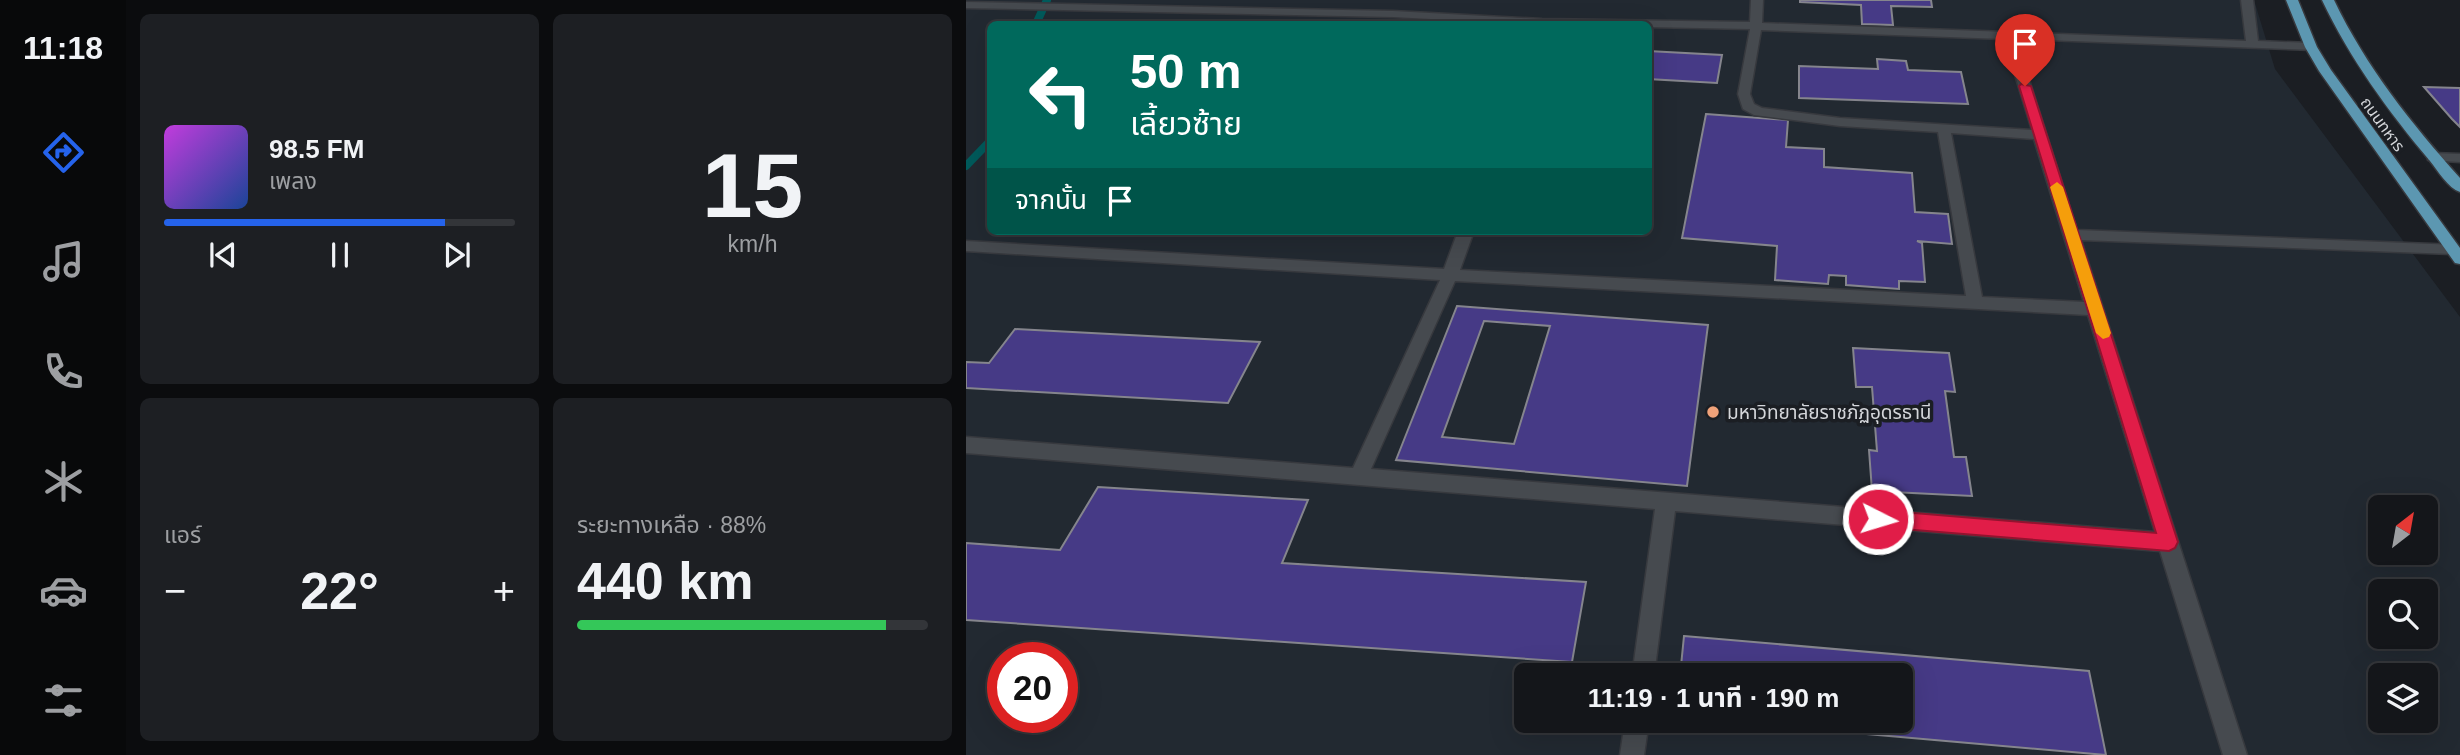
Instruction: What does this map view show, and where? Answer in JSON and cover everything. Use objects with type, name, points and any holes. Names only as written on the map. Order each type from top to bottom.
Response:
[{"type":"main road","name":"ถนนทหาร","points":[[2292,0],[2311,47],[2341,95],[2456,254]]},
{"type":"main road","name":"ถนนทหาร","points":[[2328,0],[2356,53],[2433,157],[2460,187]]},
{"type":"street","points":[[1139,11],[1150,0]]},
{"type":"street","points":[[1394,14],[1399,0]]},
{"type":"street","points":[[1757,0],[1756,26],[1744,94],[1748,106],[1759,113],[2040,135]]},
{"type":"street","points":[[2247,0],[2252,44]]},
{"type":"street","points":[[972,8],[1394,14],[1508,21]]},
{"type":"street","points":[[1652,25],[2311,47]]},
{"type":"street","points":[[2009,37],[2235,755]]},
{"type":"street","points":[[1944,129],[1975,303]]},
{"type":"street","points":[[2433,157],[2460,158]]},
{"type":"street","points":[[1358,477],[1450,275],[1465,235]]},
{"type":"street","points":[[2072,235],[2456,254]]},
{"type":"street","points":[[966,246],[2096,309]]},
{"type":"street","points":[[966,445],[2169,542]]},
{"type":"street","points":[[1645,663],[1666,501]]},
{"type":"street","points":[[1632,755],[1635,733]]},
{"type":"shaded area","name":"มหาวิทยาลัยราชภัฏอุดรธานี","points":[[966,0],[2254,0],[2275,69],[2460,317],[2460,755],[966,755]]},
{"type":"building","points":[[1800,0],[1931,0],[1932,7],[1891,6],[1893,25],[1862,24],[1861,5]]},
{"type":"building","points":[[1652,51],[1722,55],[1717,83],[1652,79]]},
{"type":"building","points":[[1877,59],[1906,61],[1908,70],[1961,72],[1968,104],[1799,98],[1799,66],[1878,69]]},
{"type":"building","points":[[2424,87],[2460,88],[2460,127],[2452,119]]},
{"type":"building","points":[[1706,114],[1788,120],[1786,147],[1824,149],[1824,167],[1912,173],[1915,212],[1948,214],[1952,244],[1917,241],[1922,243],[1925,282],[1899,281],[1899,289],[1846,285],[1846,276],[1829,275],[1828,284],[1775,280],[1777,246],[1682,238]]},
{"type":"building","points":[[1457,306],[1708,325],[1687,486],[1396,460]],"holes":[[[1484,321],[1550,326],[1514,444],[1442,437]]]},
{"type":"building","points":[[1015,329],[1260,342],[1228,403],[966,388],[966,362],[989,363]]},
{"type":"building","points":[[1853,348],[1949,353],[1955,392],[1945,391],[1954,457],[1966,457],[1972,496],[1872,491],[1869,450],[1877,451],[1872,387],[1856,387]]},
{"type":"building","points":[[1098,487],[1308,500],[1282,563],[1586,582],[1572,662],[966,620],[966,543],[1060,550]]},
{"type":"building","points":[[1684,636],[2089,671],[2106,755],[1856,733],[1913,733],[1913,663],[1681,663]]},
{"type":"waterway","points":[[1037,21],[1047,0]]},
{"type":"waterway","points":[[966,166],[987,144]]},
{"type":"slow traffic","points":[[2057,187],[2103,333]]},
{"type":"place","name":"มหาวิทยาลัยราชภัฏอุดรธานี","points":[[1713,412]]},
{"type":"route","points":[[1878,519],[2169,542],[2025,86]]}]
